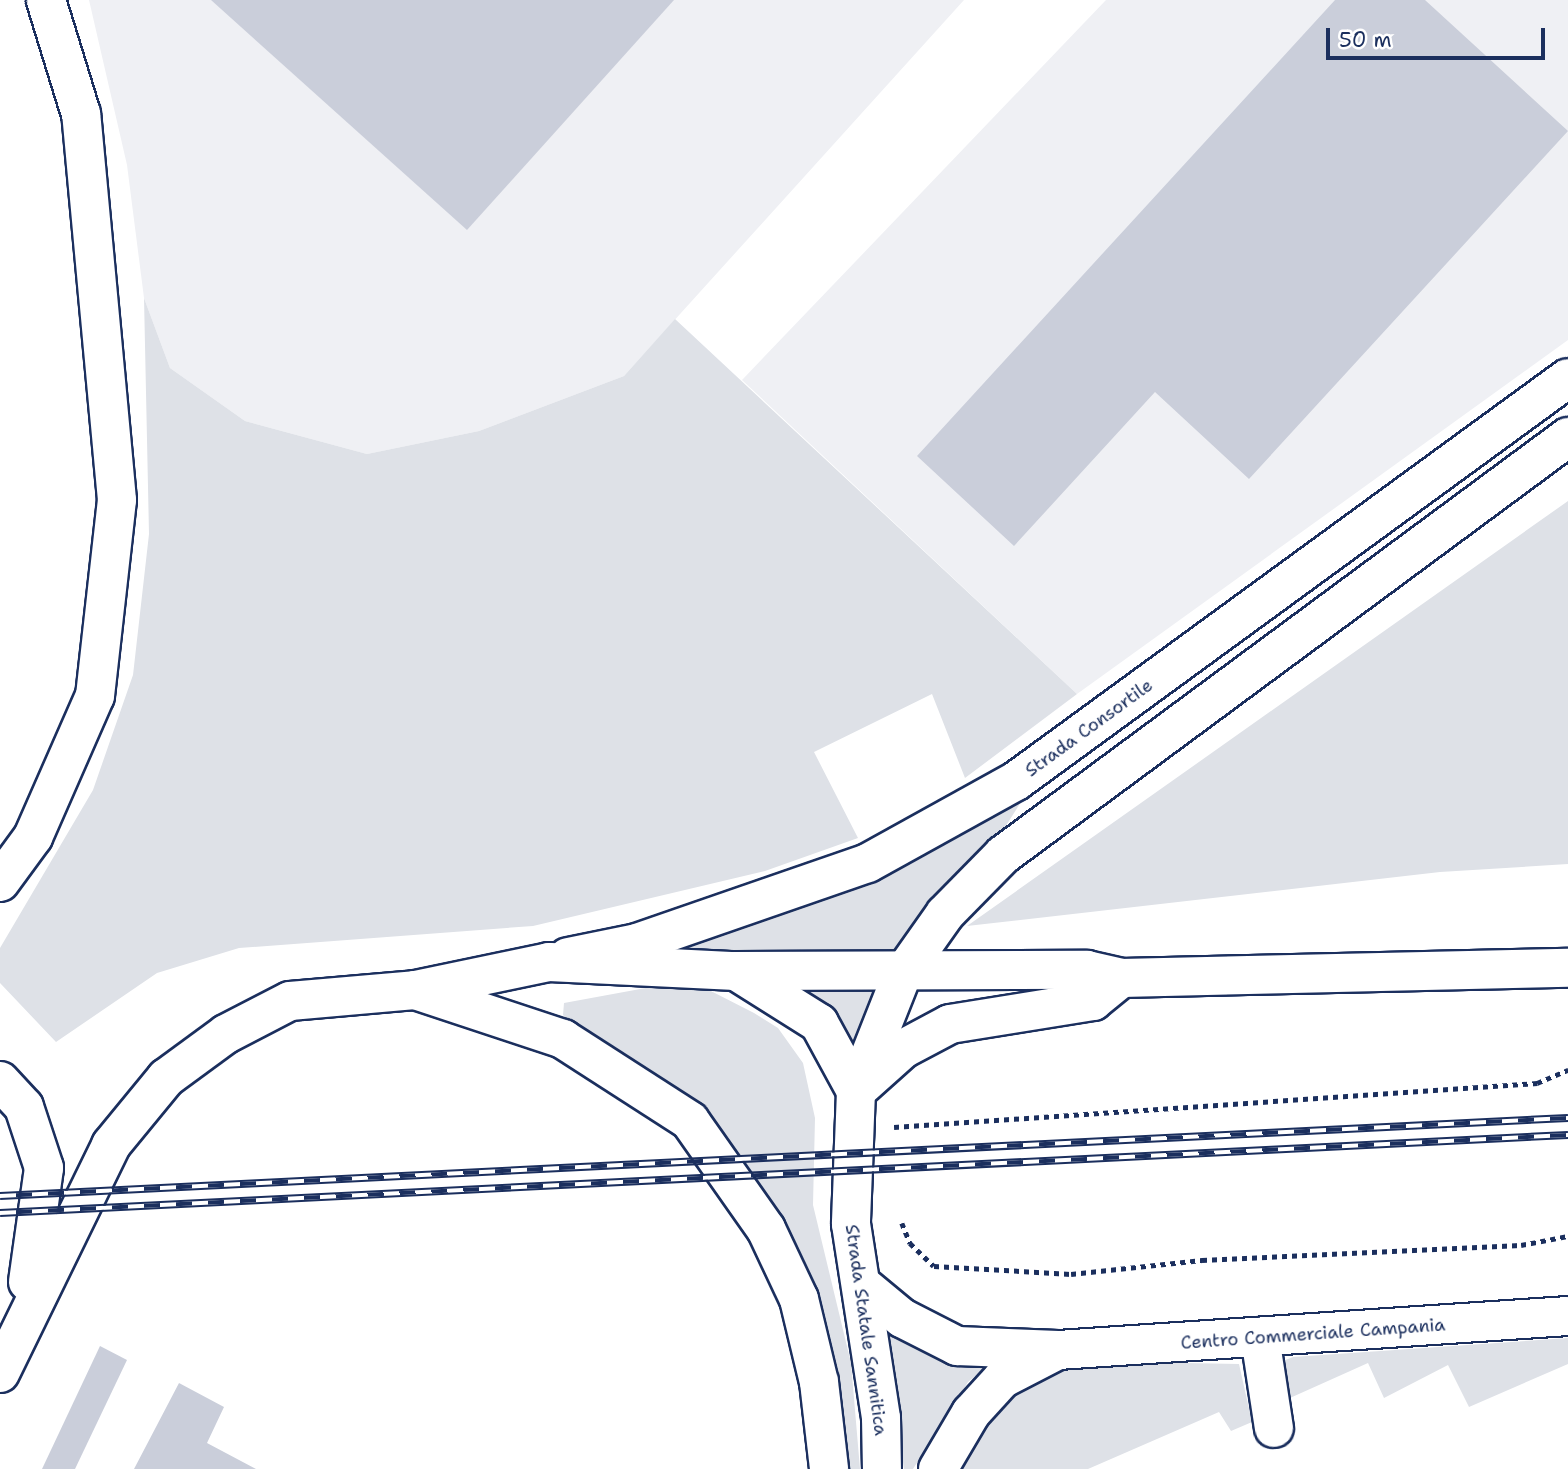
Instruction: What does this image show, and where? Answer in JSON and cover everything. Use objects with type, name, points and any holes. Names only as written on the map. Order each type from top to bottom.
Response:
[{"type":"main road","points":[[0,882],[33,837],[95,696],[117,500],[80,114],[46,0]]},
{"type":"main road","name":"Strada Consortile","points":[[549,962],[637,943],[867,863],[1016,781],[1568,378]]},
{"type":"main road","points":[[856,1091],[902,975],[945,914],[1058,810],[1568,437]]},
{"type":"main road","points":[[1,1372],[111,1145],[166,1079],[226,1034],[290,1002],[415,990],[549,962],[736,971],[902,975],[1087,970],[1121,978],[1568,968]]},
{"type":"main road","points":[[736,971],[819,1023],[856,1091]]},
{"type":"main road","points":[[856,1091],[904,1049],[950,1024],[1093,1001],[1121,978]]},
{"type":"main road","points":[[415,990],[563,1039],[690,1121],[766,1229],[799,1299],[819,1382],[829,1469]]},
{"type":"main road","points":[[0,1081],[24,1107],[44,1168],[36,1252],[1,1372]]},
{"type":"main road","name":"Strada Statale Sannitica","points":[[856,1091],[850,1224],[862,1285],[882,1469]]},
{"type":"main road","name":"Centro Commerciale Campania","points":[[862,1285],[902,1318],[957,1346],[1058,1350],[1568,1317]]},
{"type":"main road","points":[[1261,1338],[1274,1428]]},
{"type":"main road","name":"Centro Commerciale Campania","points":[[938,1469],[971,1413],[1002,1379],[1058,1350]]},
{"type":"path","points":[[894,1126],[1537,1083],[1568,1070]]},
{"type":"path","points":[[902,1223],[910,1244],[934,1266],[1071,1275],[1202,1260],[1521,1245],[1568,1236]]},
{"type":"shaded area","points":[[89,0],[964,0],[624,376],[479,431],[367,454],[245,421],[170,368],[144,298],[127,165]]},
{"type":"shaded area","points":[[1106,0],[1568,0],[1568,340],[1077,694],[742,380]]},
{"type":"shaded area","points":[[144,298],[170,368],[245,421],[367,454],[479,431],[624,376],[675,319],[1077,694],[965,778],[932,694],[814,752],[858,838],[765,871],[533,926],[239,948],[157,973],[56,1042],[0,983],[0,948],[93,790],[133,675],[149,534]]},
{"type":"shaded area","points":[[1568,501],[1568,864],[1440,872],[967,926]]},
{"type":"shaded area","points":[[1021,802],[854,1065],[828,1015],[633,953]]},
{"type":"shaded area","points":[[662,985],[707,989],[754,1013],[778,1028],[803,1063],[815,1118],[813,1205],[851,1363],[860,1469],[843,1469],[778,1230],[563,1015],[564,1003]]},
{"type":"shaded area","points":[[888,1332],[937,1355],[993,1360],[968,1382],[913,1469],[904,1469],[883,1336]]},
{"type":"shaded area","points":[[1568,1338],[1568,1364],[1469,1407],[1448,1365],[1384,1398],[1368,1363],[1281,1402],[1278,1363],[1293,1357]]},
{"type":"shaded area","points":[[1079,1361],[1239,1364],[1252,1422],[1231,1431],[1219,1412],[1088,1469],[954,1469],[993,1401]]},
{"type":"building","points":[[211,0],[674,0],[467,230]]},
{"type":"building","points":[[1335,0],[1425,0],[1568,131],[1249,479],[1155,392],[1014,546],[917,456]]},
{"type":"building","points":[[100,1346],[127,1360],[75,1469],[42,1469]]},
{"type":"building","points":[[179,1383],[224,1407],[207,1443],[256,1469],[134,1469]]},
{"type":"railway","points":[[0,1196],[1568,1118]]},
{"type":"railway","points":[[0,1213],[1568,1135]]}]
